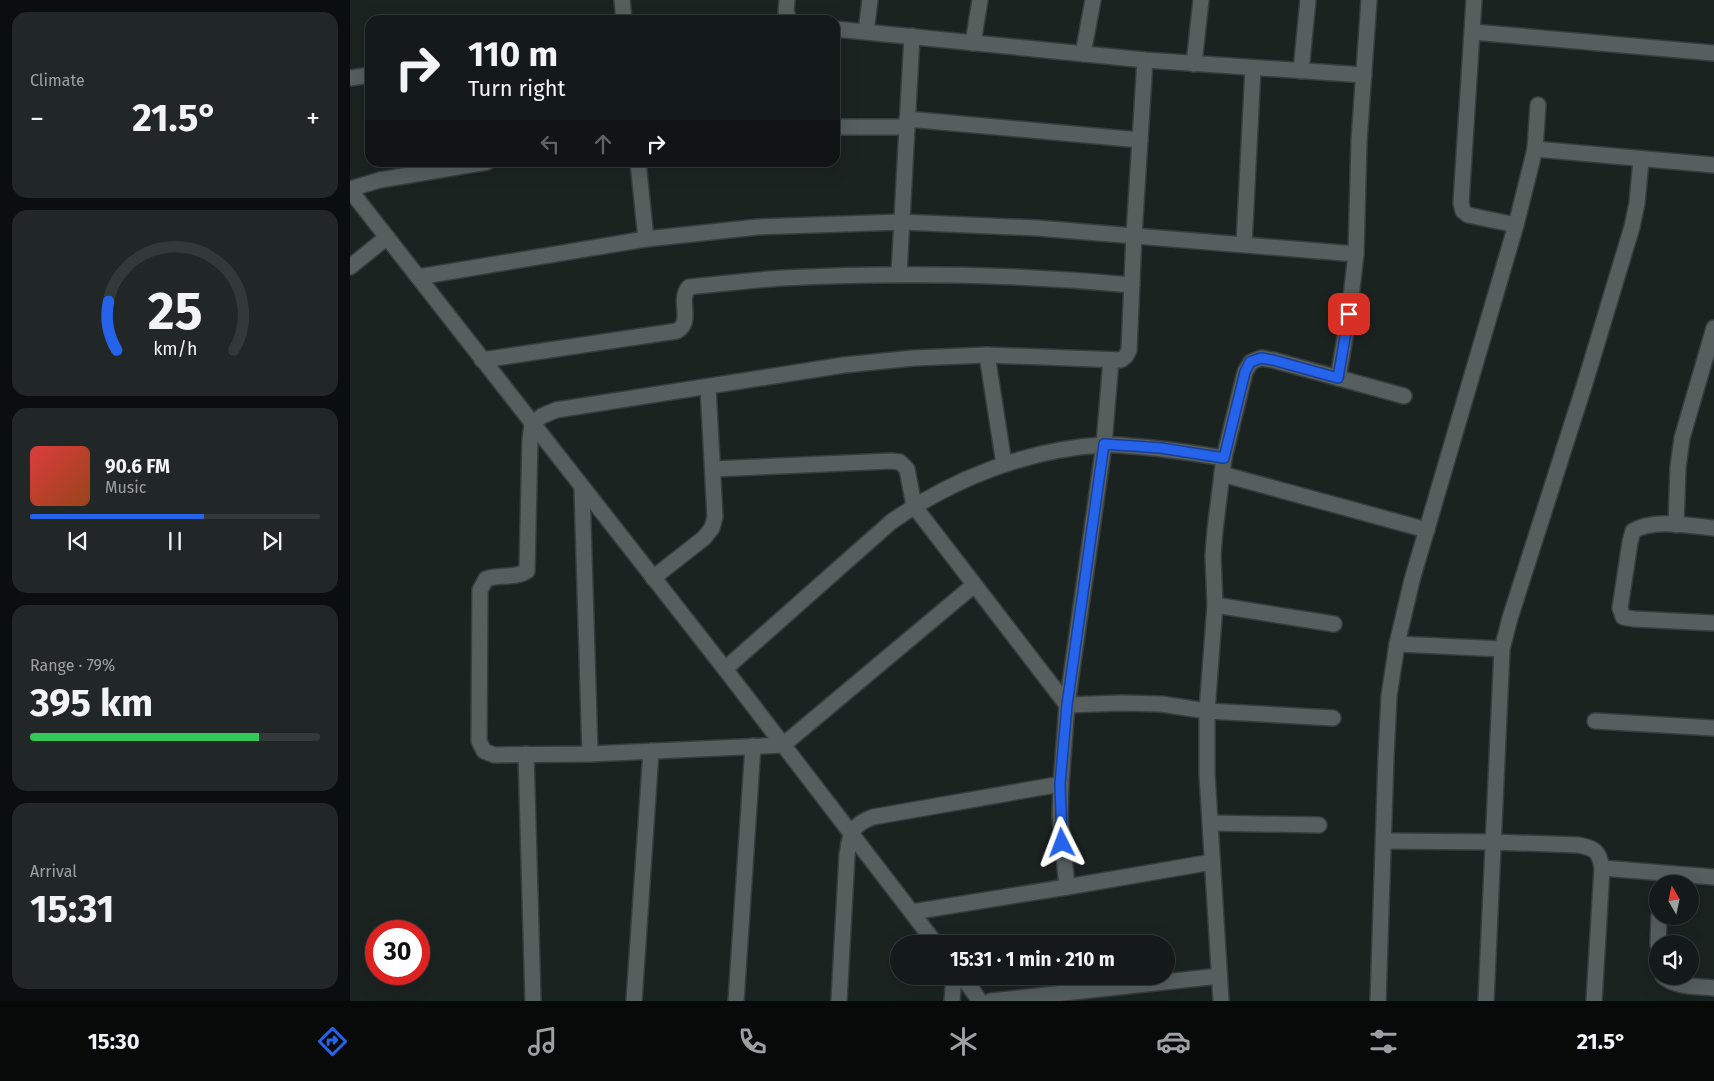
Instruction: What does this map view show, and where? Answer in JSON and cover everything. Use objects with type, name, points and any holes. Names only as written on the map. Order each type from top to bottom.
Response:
[{"type":"street","points":[[622,0],[624,15]]},
{"type":"street","points":[[787,0],[787,15]]},
{"type":"street","points":[[866,32],[870,0]]},
{"type":"street","points":[[973,43],[980,0]]},
{"type":"street","points":[[1083,54],[1093,0]]},
{"type":"street","points":[[1194,64],[1201,0]]},
{"type":"street","points":[[1302,71],[1308,0]]},
{"type":"street","points":[[1338,378],[1349,314],[1356,254],[1359,141],[1369,0]]},
{"type":"street","points":[[1474,0],[1461,202],[1463,210],[1468,215],[1516,225]]},
{"type":"street","points":[[840,29],[1145,60],[1364,75]]},
{"type":"street","points":[[1473,32],[1714,54]]},
{"type":"street","points":[[899,274],[912,36]]},
{"type":"street","points":[[974,585],[783,745],[590,754],[494,755],[484,751],[479,741],[480,590],[486,579],[495,576],[521,575],[527,570],[532,424],[542,416],[556,410],[844,365],[914,358],[987,355],[1112,360],[1121,360],[1126,356],[1129,350],[1145,60]]},
{"type":"street","points":[[1244,244],[1253,68]]},
{"type":"street","points":[[350,78],[365,76]]},
{"type":"street","points":[[1378,1001],[1389,696],[1397,644],[1427,530],[1516,225],[1535,149],[1538,105]]},
{"type":"street","points":[[840,127],[907,123],[1140,140]]},
{"type":"street","points":[[1535,149],[1641,160],[1714,165]]},
{"type":"street","points":[[1486,1001],[1502,649],[1513,608],[1632,227],[1637,203],[1641,160]]},
{"type":"street","points":[[457,167],[380,180],[350,189],[582,489],[725,669],[929,935]]},
{"type":"street","points":[[639,167],[646,239]]},
{"type":"street","points":[[418,278],[646,239],[758,227],[902,222],[1037,228],[1356,254]]},
{"type":"street","points":[[350,267],[387,237]]},
{"type":"street","points":[[482,360],[677,331],[682,328],[686,320],[683,300],[684,292],[689,287],[782,278],[899,274],[1062,278],[1132,285]]},
{"type":"street","points":[[1676,525],[1678,467],[1682,438],[1714,328]]},
{"type":"street","points":[[987,355],[1004,464]]},
{"type":"street","points":[[1221,1001],[1207,774],[1207,711],[1215,605],[1213,555],[1222,474],[1224,458],[1245,372],[1250,362],[1261,358],[1404,396]]},
{"type":"street","points":[[1068,887],[1061,834],[1060,784],[1067,705],[1104,444],[1112,360]]},
{"type":"street","points":[[653,578],[704,538],[712,528],[715,517],[708,387]]},
{"type":"street","points":[[725,669],[891,522],[914,506],[948,488],[1004,464],[1061,450],[1104,444],[1161,448],[1224,458]]},
{"type":"street","points":[[713,469],[900,462],[907,469],[914,506],[1067,705]]},
{"type":"street","points":[[1222,474],[1427,530]]},
{"type":"street","points":[[582,489],[590,754]]},
{"type":"street","points":[[1714,528],[1676,525],[1646,526],[1633,531],[1620,608],[1623,617],[1634,619],[1714,623]]},
{"type":"street","points":[[1215,605],[1334,624]]},
{"type":"street","points":[[1397,644],[1502,649]]},
{"type":"street","points":[[1067,705],[1151,704],[1207,711],[1333,718]]},
{"type":"street","points":[[1595,722],[1714,728]]},
{"type":"street","points":[[736,1001],[753,746]]},
{"type":"street","points":[[634,1001],[651,751]]},
{"type":"street","points":[[526,754],[533,1001]]},
{"type":"street","points":[[838,1001],[850,832],[863,820],[872,817],[1060,784]]},
{"type":"street","points":[[1210,824],[1319,825]]},
{"type":"street","points":[[1384,841],[1493,842],[1578,845],[1592,848],[1600,856],[1602,868],[1594,1001]]},
{"type":"street","points":[[912,912],[1212,862]]},
{"type":"street","points":[[1602,868],[1649,876]]},
{"type":"street","points":[[1699,877],[1714,877]]},
{"type":"street","points":[[991,1001],[1219,976]]},
{"type":"street","points":[[952,1001],[953,985]]},
{"type":"street","points":[[968,985],[980,1001]]},
{"type":"street","points":[[1688,985],[1714,988]]},
{"type":"route","points":[[1062,843],[1060,784],[1067,705],[1104,444],[1161,448],[1224,458],[1245,372],[1250,362],[1261,358],[1273,360],[1338,378],[1349,314]]}]
